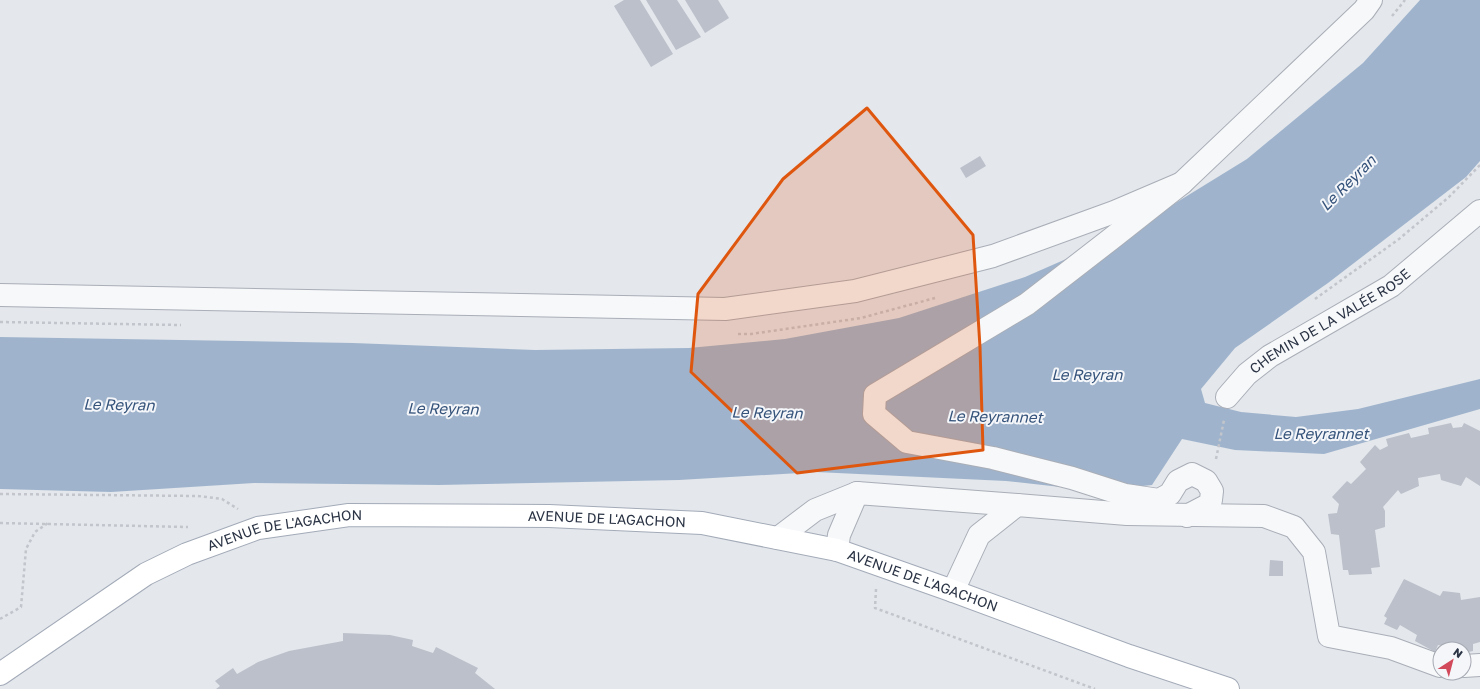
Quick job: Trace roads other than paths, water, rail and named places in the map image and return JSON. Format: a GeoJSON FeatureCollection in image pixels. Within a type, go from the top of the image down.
{"type":"FeatureCollection","features":[{"type":"Feature","properties":{"kind":"main road","name":"AVENUE DE L'AGACHON"},"geometry":{"type":"LineString","coordinates":[[0,674],[146,574],[187,554],[258,528],[349,515],[549,516],[702,523],[837,550],[953,590],[1129,656],[1228,689]]}},
{"type":"Feature","properties":{"kind":"street"},"geometry":{"type":"LineString","coordinates":[[1187,516],[1208,505],[1211,500],[1212,491],[1206,481],[1192,474],[1178,481],[1170,494],[1159,500],[1125,495],[1072,478],[993,458],[907,442],[874,414],[874,395],[1026,304],[1182,183],[1313,60],[1364,10],[1371,0]]}},
{"type":"Feature","properties":{"kind":"street"},"geometry":{"type":"LineString","coordinates":[[0,295],[725,309],[855,291],[993,256],[1114,212],[1182,183]]}},
{"type":"Feature","properties":{"kind":"street","name":"CHEMIN DE LA VALÉE ROSE"},"geometry":{"type":"LineString","coordinates":[[1227,397],[1247,374],[1270,356],[1391,286],[1480,211]]}},
{"type":"Feature","properties":{"kind":"street"},"geometry":{"type":"LineString","coordinates":[[778,538],[815,510],[856,494],[1127,514],[1264,516],[1294,528],[1314,552],[1329,636],[1391,648],[1432,663]]}},
{"type":"Feature","properties":{"kind":"street"},"geometry":{"type":"LineString","coordinates":[[837,550],[839,535],[856,494]]}},
{"type":"Feature","properties":{"kind":"street"},"geometry":{"type":"LineString","coordinates":[[953,590],[979,535],[1017,505]]}},
{"type":"Feature","properties":{"kind":"water","name":"Le Reyran"},"geometry":{"type":"Polygon","coordinates":[[[1420,0],[1480,0],[1480,161],[1466,177],[1328,283],[1235,348],[1201,389],[1205,403],[1241,412],[1296,417],[1358,409],[1480,379],[1480,409],[1324,454],[1235,450],[1182,439],[1152,485],[1096,491],[1006,481],[816,472],[679,480],[439,485],[254,483],[111,492],[0,489],[0,337],[353,343],[535,350],[689,348],[785,339],[899,318],[1025,277],[1130,231],[1247,159],[1363,63],[1420,0]]]}},
{"type":"Feature","properties":{"kind":"water label","name":"Le Reyrannet"},"geometry":{"type":"Point","coordinates":[995,417]}},
{"type":"Feature","properties":{"kind":"water label","name":"Le Reyrannet"},"geometry":{"type":"Point","coordinates":[1321,434]}}]}
